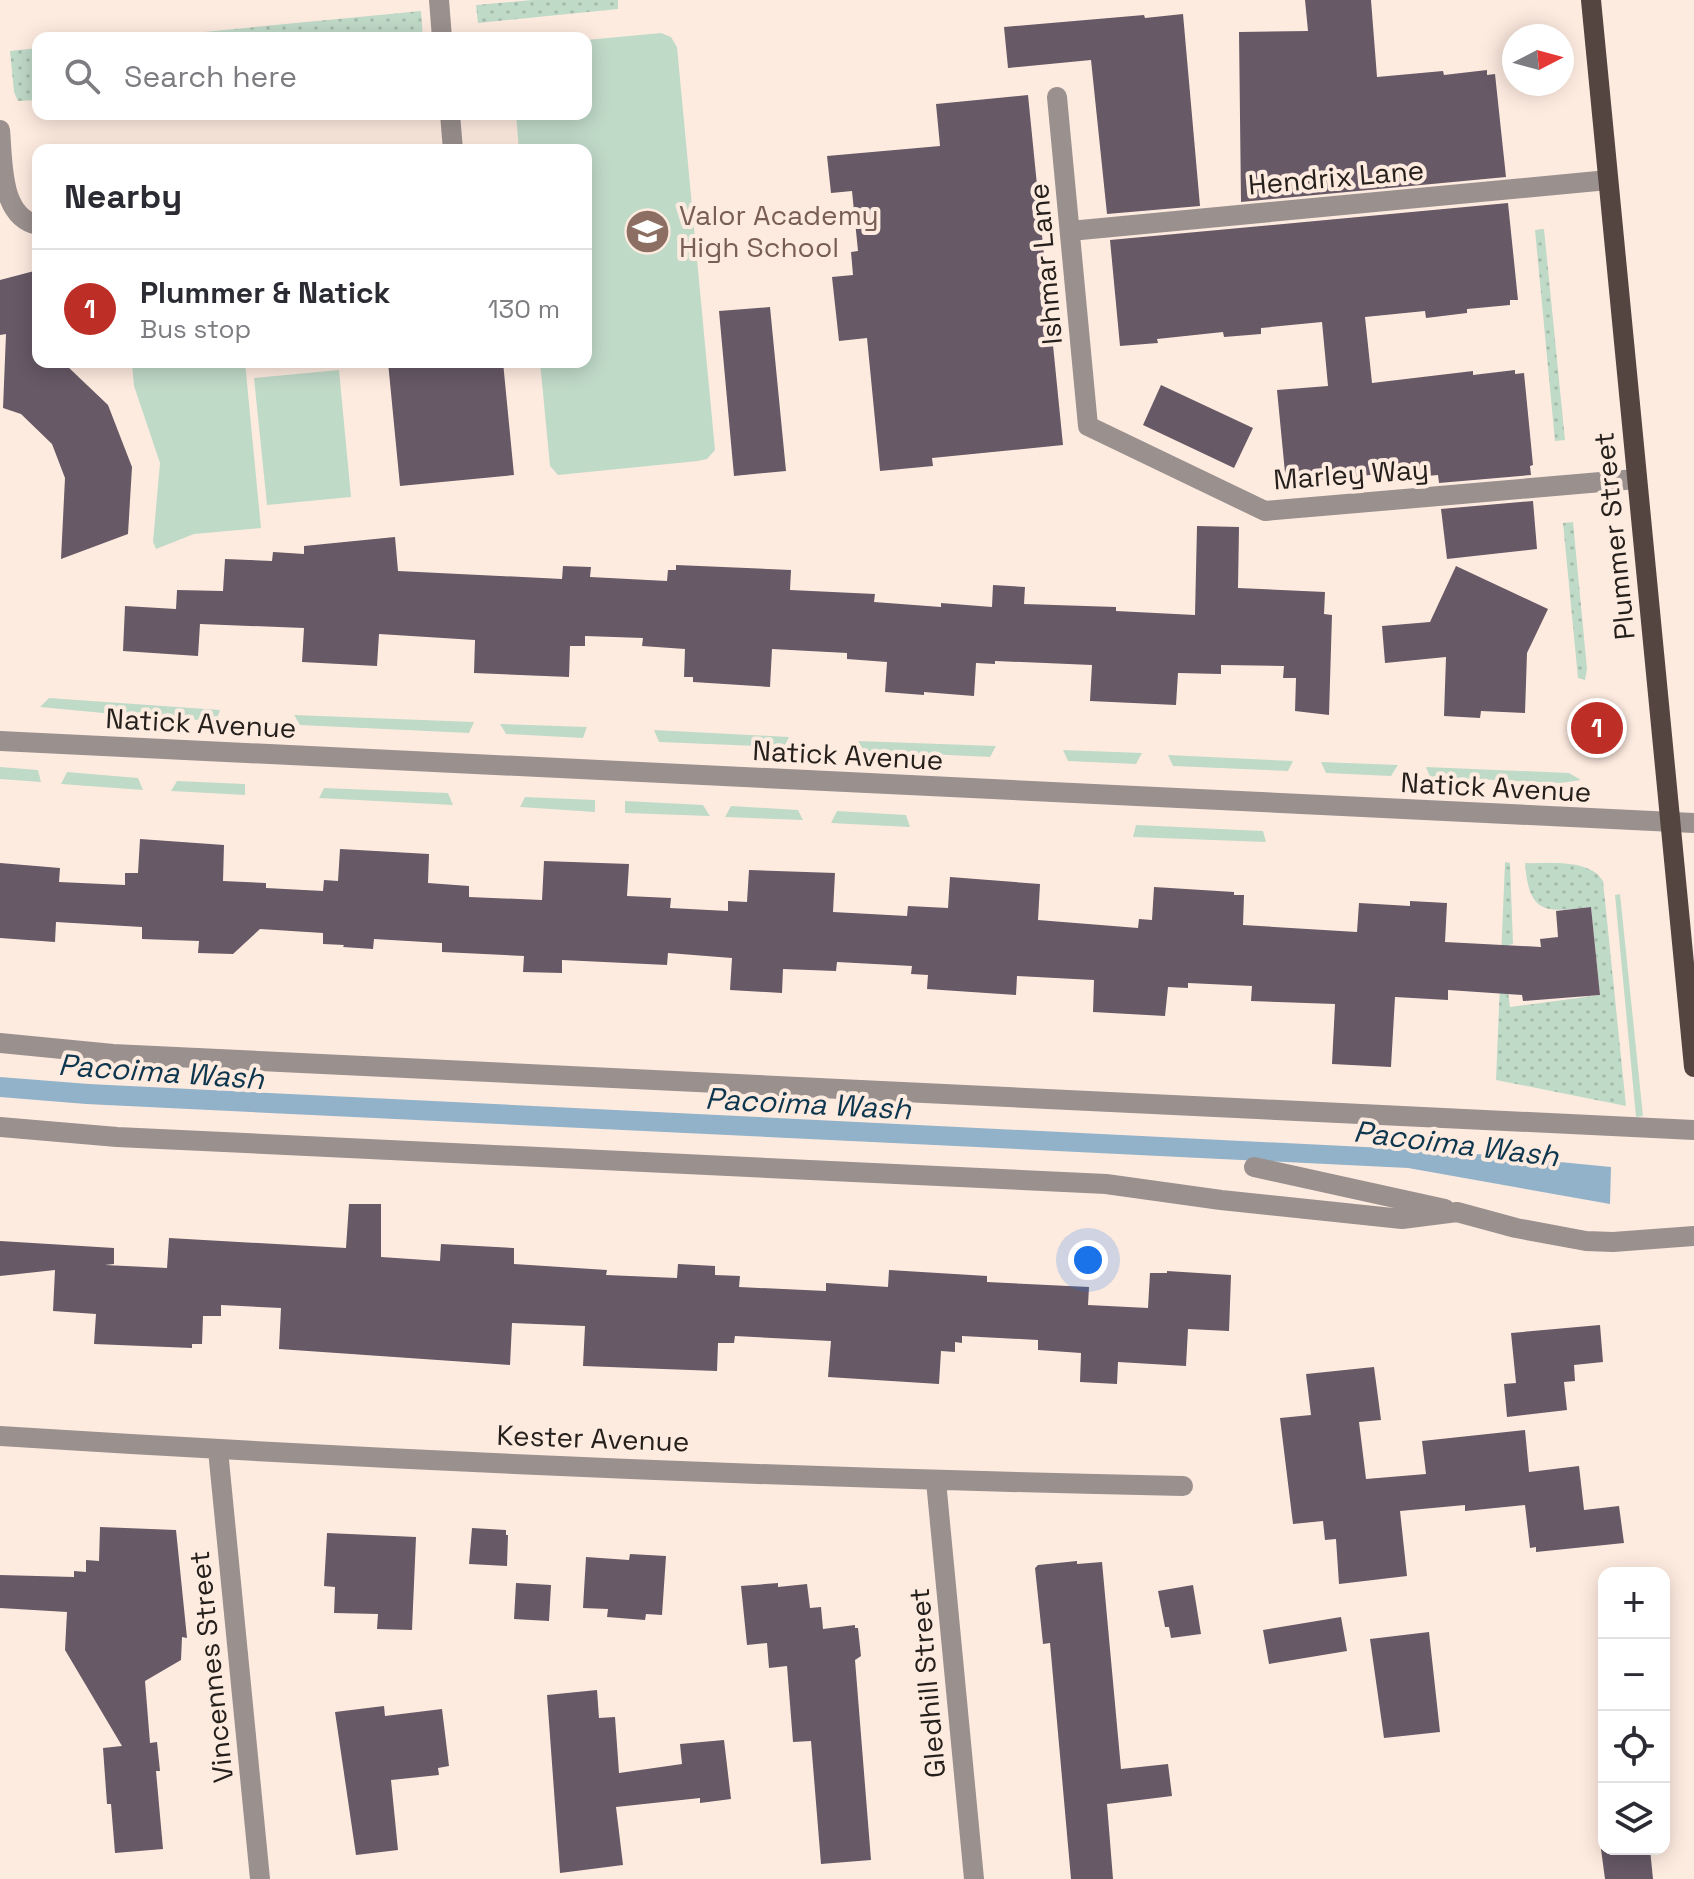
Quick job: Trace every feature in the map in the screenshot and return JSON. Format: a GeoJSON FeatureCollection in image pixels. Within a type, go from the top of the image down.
{"type":"FeatureCollection","features":[{"type":"Feature","properties":{"kind":"main road","name":"Plummer Street"},"geometry":{"type":"LineString","coordinates":[[1591,0],[1694,1067]]}},
{"type":"Feature","properties":{"kind":"street"},"geometry":{"type":"LineString","coordinates":[[439,0],[442,32]]}},
{"type":"Feature","properties":{"kind":"street","name":"Ishmar Lane"},"geometry":{"type":"LineString","coordinates":[[1057,97],[1088,426]]}},
{"type":"Feature","properties":{"kind":"street"},"geometry":{"type":"LineString","coordinates":[[450,120],[452,144]]}},
{"type":"Feature","properties":{"kind":"street"},"geometry":{"type":"LineString","coordinates":[[0,130],[7,199],[19,218],[32,223]]}},
{"type":"Feature","properties":{"kind":"street","name":"Hendrix Lane"},"geometry":{"type":"LineString","coordinates":[[1070,231],[1608,180]]}},
{"type":"Feature","properties":{"kind":"street","name":"Marley Way"},"geometry":{"type":"LineString","coordinates":[[1088,426],[1265,511],[1636,479]]}},
{"type":"Feature","properties":{"kind":"street","name":"Natick Avenue"},"geometry":{"type":"LineString","coordinates":[[0,741],[1694,823]]}},
{"type":"Feature","properties":{"kind":"street"},"geometry":{"type":"LineString","coordinates":[[0,1043],[113,1054],[1694,1130]]}},
{"type":"Feature","properties":{"kind":"street"},"geometry":{"type":"LineString","coordinates":[[0,1127],[117,1137],[1106,1184],[1402,1219],[1457,1212]]}},
{"type":"Feature","properties":{"kind":"street"},"geometry":{"type":"LineString","coordinates":[[1254,1167],[1404,1198],[1516,1228],[1586,1241],[1694,1236]]}},
{"type":"Feature","properties":{"kind":"street","name":"Kester Avenue"},"geometry":{"type":"LineString","coordinates":[[0,1436],[218,1450],[936,1481],[1183,1486]]}},
{"type":"Feature","properties":{"kind":"street","name":"Vincennes Street"},"geometry":{"type":"LineString","coordinates":[[218,1450],[260,1879]]}},
{"type":"Feature","properties":{"kind":"street","name":"Gledhill Street"},"geometry":{"type":"LineString","coordinates":[[936,1481],[974,1879]]}},
{"type":"Feature","properties":{"kind":"green space"},"geometry":{"type":"Polygon","coordinates":[[[532,0],[618,0],[618,9],[478,23],[476,5],[532,0]]]}},
{"type":"Feature","properties":{"kind":"green space"},"geometry":{"type":"Polygon","coordinates":[[[421,11],[423,32],[411,32],[203,32],[421,11]]]}},
{"type":"Feature","properties":{"kind":"green space"},"geometry":{"type":"Polygon","coordinates":[[[661,33],[671,37],[677,47],[715,450],[707,459],[698,461],[558,475],[550,466],[541,368],[592,368],[592,144],[518,144],[516,120],[592,120],[592,39],[661,33]]]}},
{"type":"Feature","properties":{"kind":"green space"},"geometry":{"type":"Polygon","coordinates":[[[32,49],[32,100],[18,101],[14,92],[10,51],[32,49]]]}},
{"type":"Feature","properties":{"kind":"green space"},"geometry":{"type":"Polygon","coordinates":[[[1544,229],[1565,440],[1555,441],[1535,230],[1544,229]]]}},
{"type":"Feature","properties":{"kind":"green space"},"geometry":{"type":"Polygon","coordinates":[[[132,368],[246,368],[261,528],[194,534],[156,549],[153,542],[160,463],[134,386],[132,368]]]}},
{"type":"Feature","properties":{"kind":"green space"},"geometry":{"type":"Polygon","coordinates":[[[339,370],[351,497],[267,505],[254,378],[339,370]]]}},
{"type":"Feature","properties":{"kind":"green space"},"geometry":{"type":"Polygon","coordinates":[[[1573,522],[1587,669],[1585,680],[1578,678],[1563,523],[1573,522]]]}},
{"type":"Feature","properties":{"kind":"green space"},"geometry":{"type":"Polygon","coordinates":[[[49,698],[220,710],[216,721],[40,707],[49,698]]]}},
{"type":"Feature","properties":{"kind":"green space"},"geometry":{"type":"Polygon","coordinates":[[[294,715],[474,722],[469,733],[300,725],[294,715]]]}},
{"type":"Feature","properties":{"kind":"green space"},"geometry":{"type":"Polygon","coordinates":[[[500,724],[587,727],[583,738],[506,734],[500,724]]]}},
{"type":"Feature","properties":{"kind":"green space"},"geometry":{"type":"Polygon","coordinates":[[[654,730],[789,737],[784,747],[659,742],[654,730]]]}},
{"type":"Feature","properties":{"kind":"green space"},"geometry":{"type":"Polygon","coordinates":[[[858,741],[996,746],[990,757],[864,751],[858,741]]]}},
{"type":"Feature","properties":{"kind":"green space"},"geometry":{"type":"Polygon","coordinates":[[[1063,750],[1142,753],[1136,764],[1068,761],[1063,750]]]}},
{"type":"Feature","properties":{"kind":"green space"},"geometry":{"type":"Polygon","coordinates":[[[1168,755],[1293,761],[1288,771],[1173,766],[1168,755]]]}},
{"type":"Feature","properties":{"kind":"green space"},"geometry":{"type":"Polygon","coordinates":[[[1321,762],[1398,765],[1391,776],[1326,773],[1321,762]]]}},
{"type":"Feature","properties":{"kind":"green space"},"geometry":{"type":"Polygon","coordinates":[[[0,767],[38,770],[41,782],[0,779],[0,767]]]}},
{"type":"Feature","properties":{"kind":"green space"},"geometry":{"type":"Polygon","coordinates":[[[1426,767],[1569,773],[1581,780],[1561,783],[1430,777],[1426,767]]]}},
{"type":"Feature","properties":{"kind":"green space"},"geometry":{"type":"Polygon","coordinates":[[[67,772],[138,778],[143,790],[61,784],[67,772]]]}},
{"type":"Feature","properties":{"kind":"green space"},"geometry":{"type":"Polygon","coordinates":[[[177,781],[245,784],[245,795],[171,791],[177,781]]]}},
{"type":"Feature","properties":{"kind":"green space"},"geometry":{"type":"Polygon","coordinates":[[[324,788],[448,793],[453,805],[319,798],[324,788]]]}},
{"type":"Feature","properties":{"kind":"green space"},"geometry":{"type":"Polygon","coordinates":[[[525,797],[595,800],[595,812],[520,807],[525,797]]]}},
{"type":"Feature","properties":{"kind":"green space"},"geometry":{"type":"Polygon","coordinates":[[[625,801],[703,805],[710,816],[625,813],[625,801]]]}},
{"type":"Feature","properties":{"kind":"green space"},"geometry":{"type":"Polygon","coordinates":[[[731,806],[798,810],[803,820],[725,817],[731,806]]]}},
{"type":"Feature","properties":{"kind":"green space"},"geometry":{"type":"Polygon","coordinates":[[[837,811],[906,815],[910,827],[831,823],[837,811]]]}},
{"type":"Feature","properties":{"kind":"green space"},"geometry":{"type":"Polygon","coordinates":[[[1136,825],[1263,831],[1266,842],[1133,837],[1136,825]]]}},
{"type":"Feature","properties":{"kind":"green space"},"geometry":{"type":"Polygon","coordinates":[[[1505,862],[1510,863],[1513,944],[1509,945],[1511,967],[1505,967],[1510,1007],[1600,995],[1591,907],[1562,910],[1543,907],[1531,893],[1525,863],[1578,865],[1597,874],[1603,881],[1626,1106],[1496,1080],[1505,862]]]}},
{"type":"Feature","properties":{"kind":"green space"},"geometry":{"type":"Polygon","coordinates":[[[1620,894],[1643,1116],[1636,1117],[1615,895],[1620,894]]]}},
{"type":"Feature","properties":{"kind":"water"},"geometry":{"type":"Polygon","coordinates":[[[0,1077],[89,1084],[1445,1151],[1611,1167],[1610,1204],[1408,1168],[86,1104],[0,1097],[0,1077]]]}},
{"type":"Feature","properties":{"kind":"building"},"geometry":{"type":"Polygon","coordinates":[[[1305,0],[1371,0],[1377,77],[1443,71],[1444,75],[1487,70],[1487,75],[1495,74],[1506,177],[1241,202],[1239,32],[1308,31],[1305,0]]]}},
{"type":"Feature","properties":{"kind":"building"},"geometry":{"type":"Polygon","coordinates":[[[1183,14],[1200,206],[1107,214],[1091,60],[1008,68],[1004,27],[1183,14]]]}},
{"type":"Feature","properties":{"kind":"building"},"geometry":{"type":"Polygon","coordinates":[[[1028,95],[1063,445],[932,458],[933,466],[880,471],[867,338],[839,341],[832,277],[853,275],[851,252],[858,251],[852,191],[831,193],[827,156],[940,146],[936,104],[1028,95]]]}},
{"type":"Feature","properties":{"kind":"building"},"geometry":{"type":"Polygon","coordinates":[[[1508,203],[1518,300],[1510,300],[1510,305],[1467,309],[1467,313],[1426,318],[1425,311],[1365,317],[1372,383],[1473,371],[1473,375],[1515,370],[1515,374],[1524,373],[1533,465],[1530,466],[1531,475],[1439,483],[1438,475],[1392,479],[1391,473],[1286,483],[1277,390],[1328,386],[1322,322],[1261,328],[1261,334],[1224,337],[1223,332],[1120,346],[1110,240],[1508,203]]]}},
{"type":"Feature","properties":{"kind":"building"},"geometry":{"type":"Polygon","coordinates":[[[32,272],[32,368],[69,368],[108,405],[132,467],[128,534],[61,559],[65,478],[52,444],[21,414],[3,408],[6,334],[0,335],[0,280],[32,272]]]}},
{"type":"Feature","properties":{"kind":"building"},"geometry":{"type":"Polygon","coordinates":[[[770,307],[786,471],[734,476],[719,311],[770,307]]]}},
{"type":"Feature","properties":{"kind":"building"},"geometry":{"type":"Polygon","coordinates":[[[389,368],[504,368],[514,475],[400,486],[389,368]]]}},
{"type":"Feature","properties":{"kind":"building"},"geometry":{"type":"Polygon","coordinates":[[[1161,385],[1253,428],[1234,468],[1143,425],[1161,385]]]}},
{"type":"Feature","properties":{"kind":"building"},"geometry":{"type":"Polygon","coordinates":[[[1533,501],[1537,549],[1447,559],[1441,509],[1533,501]]]}},
{"type":"Feature","properties":{"kind":"building"},"geometry":{"type":"Polygon","coordinates":[[[1197,526],[1239,527],[1238,588],[1325,592],[1324,614],[1332,615],[1329,715],[1295,711],[1296,678],[1283,678],[1284,666],[1221,665],[1221,674],[1178,673],[1176,705],[1090,701],[1092,665],[976,663],[974,696],[924,692],[924,695],[885,692],[887,662],[847,659],[847,653],[772,649],[770,687],[693,682],[693,677],[684,677],[685,649],[642,646],[643,638],[585,636],[585,646],[570,646],[569,677],[474,673],[475,640],[379,634],[377,666],[302,662],[304,628],[200,624],[198,656],[123,651],[125,606],[176,609],[177,590],[223,591],[225,559],[272,561],[273,552],[304,554],[304,546],[395,537],[398,571],[562,579],[563,566],[591,567],[590,577],[667,581],[668,570],[676,570],[676,565],[791,570],[790,590],[875,594],[874,602],[992,607],[993,585],[1025,587],[1024,604],[1116,607],[1116,611],[1195,615],[1197,526]]]}},
{"type":"Feature","properties":{"kind":"building"},"geometry":{"type":"Polygon","coordinates":[[[1456,566],[1548,609],[1527,653],[1525,713],[1481,711],[1480,718],[1444,716],[1446,657],[1385,663],[1382,626],[1430,622],[1456,566]]]}},
{"type":"Feature","properties":{"kind":"building"},"geometry":{"type":"Polygon","coordinates":[[[140,839],[224,845],[223,881],[266,883],[266,888],[323,891],[324,880],[338,881],[340,849],[429,854],[428,883],[469,886],[469,897],[542,900],[544,861],[629,864],[627,896],[671,898],[670,908],[728,911],[728,901],[747,902],[749,870],[835,873],[833,912],[907,916],[908,906],[948,908],[950,877],[1040,884],[1038,920],[1138,928],[1139,919],[1152,920],[1154,887],[1244,895],[1243,925],[1357,932],[1359,903],[1410,906],[1410,901],[1447,903],[1445,942],[1541,947],[1540,939],[1558,937],[1556,911],[1591,907],[1600,995],[1523,1001],[1522,995],[1448,990],[1448,1000],[1395,997],[1391,1067],[1332,1064],[1335,1004],[1251,1001],[1252,986],[1188,983],[1188,988],[1168,987],[1165,1016],[1093,1012],[1094,980],[1017,976],[1016,995],[927,989],[928,975],[911,974],[912,966],[837,962],[836,971],[783,969],[782,993],[730,990],[732,958],[668,953],[667,965],[562,960],[562,973],[523,972],[524,956],[442,952],[442,943],[374,939],[373,949],[343,947],[323,944],[323,933],[260,929],[233,954],[198,953],[199,941],[142,939],[142,927],[56,922],[55,942],[0,938],[0,863],[60,868],[59,882],[125,885],[125,873],[138,873],[140,839]]]}},
{"type":"Feature","properties":{"kind":"building"},"geometry":{"type":"Polygon","coordinates":[[[349,1204],[381,1204],[381,1257],[440,1261],[441,1244],[514,1248],[514,1264],[607,1270],[606,1275],[677,1278],[678,1264],[715,1266],[715,1275],[740,1276],[739,1287],[826,1291],[826,1283],[888,1287],[889,1270],[987,1276],[987,1282],[1089,1287],[1088,1305],[1148,1308],[1150,1273],[1167,1271],[1231,1275],[1229,1331],[1188,1329],[1186,1366],[1118,1362],[1117,1384],[1080,1382],[1081,1353],[1038,1350],[1038,1340],[962,1336],[962,1343],[955,1342],[955,1352],[941,1351],[939,1384],[828,1377],[831,1341],[735,1336],[734,1343],[718,1343],[717,1371],[583,1366],[585,1326],[512,1323],[510,1365],[279,1349],[281,1308],[221,1305],[221,1316],[203,1316],[202,1344],[192,1344],[192,1348],[94,1344],[96,1314],[53,1311],[55,1270],[0,1276],[0,1241],[114,1248],[114,1264],[105,1265],[167,1268],[169,1238],[346,1248],[349,1204]]]}},
{"type":"Feature","properties":{"kind":"building"},"geometry":{"type":"Polygon","coordinates":[[[1600,1325],[1603,1362],[1574,1365],[1575,1381],[1564,1382],[1567,1410],[1507,1417],[1504,1384],[1516,1383],[1511,1333],[1600,1325]]]}},
{"type":"Feature","properties":{"kind":"building"},"geometry":{"type":"Polygon","coordinates":[[[1374,1367],[1381,1420],[1359,1422],[1366,1479],[1426,1474],[1422,1441],[1525,1430],[1529,1472],[1579,1466],[1584,1510],[1619,1506],[1624,1543],[1536,1552],[1536,1547],[1530,1548],[1525,1505],[1465,1511],[1465,1505],[1400,1511],[1407,1576],[1339,1584],[1336,1539],[1325,1540],[1323,1521],[1293,1524],[1280,1418],[1311,1415],[1306,1374],[1374,1367]]]}},
{"type":"Feature","properties":{"kind":"building"},"geometry":{"type":"Polygon","coordinates":[[[100,1527],[176,1530],[187,1638],[182,1637],[181,1660],[145,1681],[150,1743],[157,1742],[160,1771],[156,1771],[163,1849],[115,1853],[103,1748],[122,1746],[65,1650],[67,1612],[0,1608],[0,1575],[74,1577],[74,1571],[86,1572],[86,1560],[99,1561],[100,1527]]]}},
{"type":"Feature","properties":{"kind":"building"},"geometry":{"type":"Polygon","coordinates":[[[472,1528],[506,1530],[507,1566],[469,1564],[472,1528]]]}},
{"type":"Feature","properties":{"kind":"building"},"geometry":{"type":"Polygon","coordinates":[[[327,1533],[416,1537],[412,1630],[377,1629],[378,1614],[334,1613],[335,1587],[324,1586],[327,1533]]]}},
{"type":"Feature","properties":{"kind":"building"},"geometry":{"type":"Polygon","coordinates":[[[630,1554],[666,1556],[662,1615],[646,1614],[645,1620],[607,1617],[608,1609],[583,1608],[586,1557],[629,1560],[630,1554]]]}},
{"type":"Feature","properties":{"kind":"building"},"geometry":{"type":"Polygon","coordinates":[[[1077,1561],[1077,1564],[1102,1562],[1121,1769],[1168,1764],[1172,1796],[1107,1804],[1113,1879],[1071,1879],[1050,1643],[1043,1644],[1035,1568],[1038,1565],[1077,1561]]]}},
{"type":"Feature","properties":{"kind":"building"},"geometry":{"type":"Polygon","coordinates":[[[516,1583],[551,1585],[549,1621],[514,1619],[516,1583]]]}},
{"type":"Feature","properties":{"kind":"building"},"geometry":{"type":"Polygon","coordinates":[[[778,1583],[778,1587],[807,1584],[810,1608],[821,1607],[823,1629],[855,1625],[858,1628],[861,1656],[855,1660],[871,1860],[821,1864],[811,1741],[793,1742],[787,1666],[769,1668],[767,1643],[747,1645],[741,1586],[778,1583]]]}},
{"type":"Feature","properties":{"kind":"building"},"geometry":{"type":"Polygon","coordinates":[[[1193,1585],[1201,1634],[1171,1638],[1169,1627],[1165,1627],[1158,1591],[1193,1585]]]}},
{"type":"Feature","properties":{"kind":"building"},"geometry":{"type":"Polygon","coordinates":[[[1341,1617],[1347,1651],[1269,1664],[1263,1630],[1341,1617]]]}},
{"type":"Feature","properties":{"kind":"building"},"geometry":{"type":"Polygon","coordinates":[[[1429,1632],[1440,1732],[1384,1738],[1370,1639],[1429,1632]]]}},
{"type":"Feature","properties":{"kind":"building"},"geometry":{"type":"Polygon","coordinates":[[[597,1690],[599,1718],[615,1717],[619,1773],[682,1764],[680,1744],[724,1740],[731,1799],[700,1803],[700,1798],[616,1807],[623,1865],[560,1873],[547,1695],[597,1690]]]}},
{"type":"Feature","properties":{"kind":"building"},"geometry":{"type":"Polygon","coordinates":[[[384,1706],[385,1716],[442,1709],[449,1766],[438,1768],[439,1775],[391,1780],[398,1850],[356,1855],[335,1712],[384,1706]]]}},
{"type":"Feature","properties":{"kind":"building"},"geometry":{"type":"Polygon","coordinates":[[[1602,1855],[1651,1855],[1653,1879],[1605,1879],[1602,1855]]]}},
{"type":"Feature","properties":{"kind":"place","name":"Valor Academy High School"},"geometry":{"type":"Point","coordinates":[648,231]}},
{"type":"Feature","properties":{"kind":"place","name":"Plummer & Natick"},"geometry":{"type":"Point","coordinates":[1597,728]}},
{"type":"Feature","properties":{"kind":"water label","name":"Pacoima Wash"},"geometry":{"type":"Point","coordinates":[161,1072]}},
{"type":"Feature","properties":{"kind":"water label","name":"Pacoima Wash"},"geometry":{"type":"Point","coordinates":[808,1104]}},
{"type":"Feature","properties":{"kind":"water label","name":"Pacoima Wash"},"geometry":{"type":"Point","coordinates":[1456,1144]}}]}
